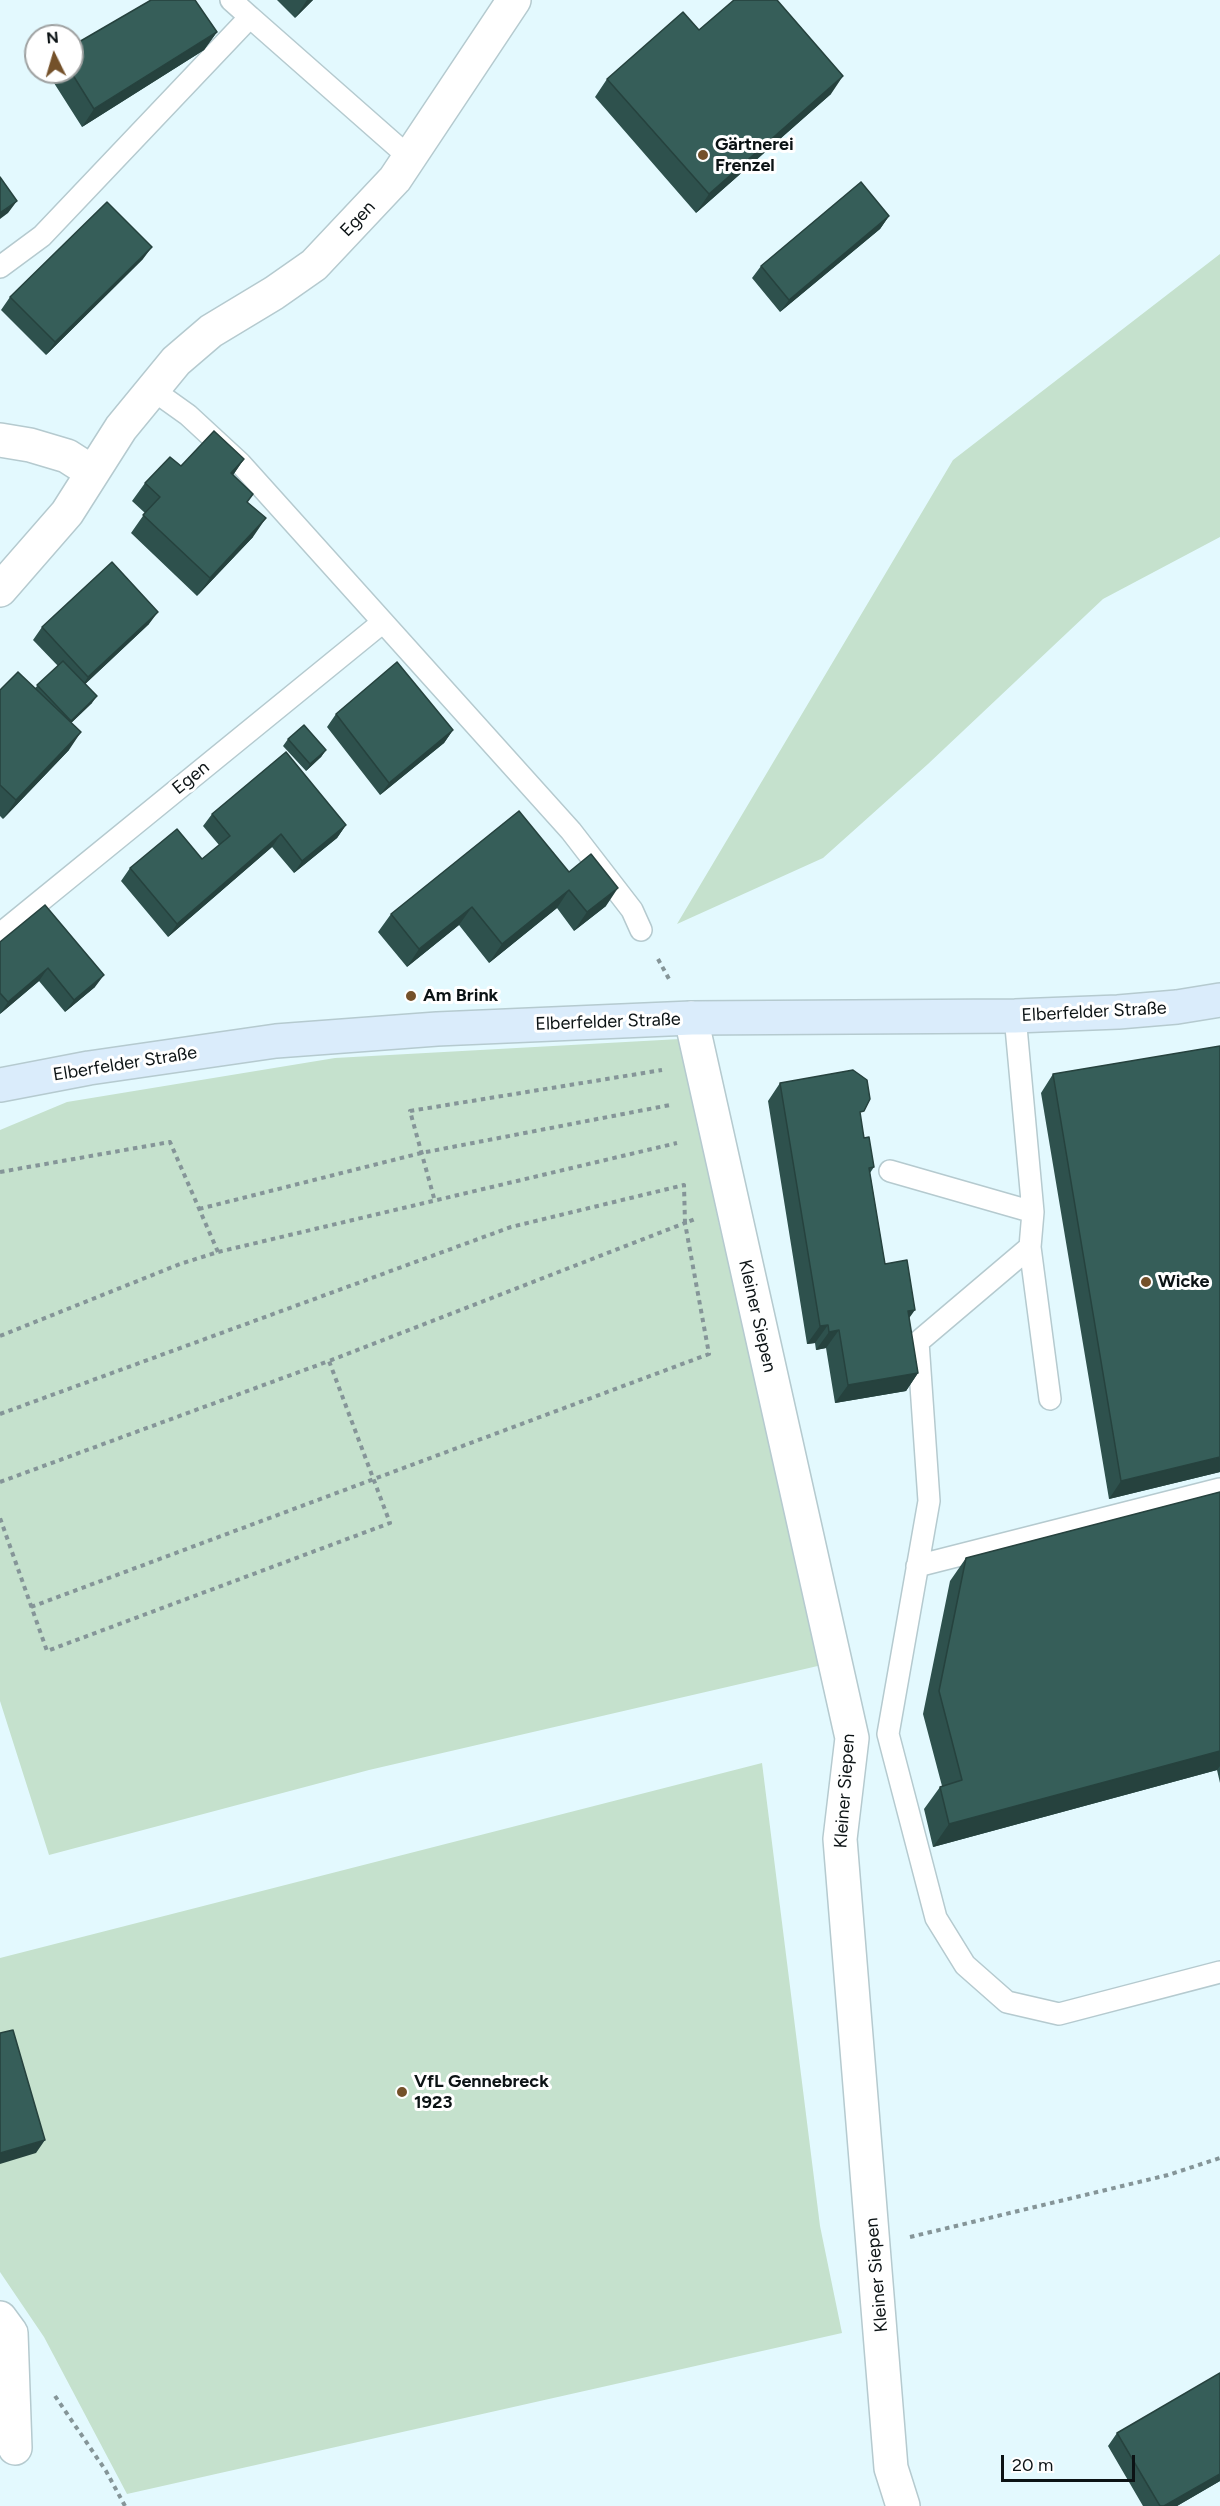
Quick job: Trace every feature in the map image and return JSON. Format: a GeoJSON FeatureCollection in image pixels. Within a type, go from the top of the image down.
{"type":"FeatureCollection","features":[{"type":"Feature","properties":{"kind":"main road","name":"Elberfelder Straße"},"geometry":{"type":"LineString","coordinates":[[0,1085],[89,1068],[276,1041],[437,1029],[691,1018],[1015,1016],[1130,1011],[1220,1000]]}},
{"type":"Feature","properties":{"kind":"street","name":"Egen"},"geometry":{"type":"LineString","coordinates":[[0,590],[67,513],[120,428],[176,361],[211,332],[274,293],[314,264],[395,179],[514,0]]}},
{"type":"Feature","properties":{"kind":"street"},"geometry":{"type":"LineString","coordinates":[[0,440],[30,445],[67,456],[92,472]]}},
{"type":"Feature","properties":{"kind":"street","name":"Kleiner Siepen"},"geometry":{"type":"LineString","coordinates":[[691,1018],[852,1738],[840,1839],[875,2246],[891,2468],[903,2506]]}},
{"type":"Feature","properties":{"kind":"street"},"geometry":{"type":"LineString","coordinates":[[0,2318],[11,2333],[15,2448]]}},
{"type":"Feature","properties":{"kind":"lane"},"geometry":{"type":"LineString","coordinates":[[231,0],[410,158]]}},
{"type":"Feature","properties":{"kind":"lane"},"geometry":{"type":"LineString","coordinates":[[0,267],[42,236],[250,17]]}},
{"type":"Feature","properties":{"kind":"lane"},"geometry":{"type":"LineString","coordinates":[[153,390],[188,415],[240,463],[571,831],[632,910],[641,930]]}},
{"type":"Feature","properties":{"kind":"lane","name":"Egen"},"geometry":{"type":"LineString","coordinates":[[0,934],[383,622]]}},
{"type":"Feature","properties":{"kind":"lane"},"geometry":{"type":"LineString","coordinates":[[1015,1016],[1033,1212],[1030,1247],[1050,1400]]}},
{"type":"Feature","properties":{"kind":"lane"},"geometry":{"type":"LineString","coordinates":[[890,1171],[1033,1212]]}},
{"type":"Feature","properties":{"kind":"lane"},"geometry":{"type":"LineString","coordinates":[[1030,1247],[918,1342],[929,1501],[888,1734],[936,1918],[965,1965],[1007,2002],[1059,2014],[1220,1972]]}},
{"type":"Feature","properties":{"kind":"lane"},"geometry":{"type":"LineString","coordinates":[[917,1566],[1220,1489]]}},
{"type":"Feature","properties":{"kind":"path"},"geometry":{"type":"LineString","coordinates":[[641,930],[691,1018]]}},
{"type":"Feature","properties":{"kind":"path"},"geometry":{"type":"LineString","coordinates":[[434,1198],[410,1111],[665,1070]]}},
{"type":"Feature","properties":{"kind":"path"},"geometry":{"type":"LineString","coordinates":[[669,1093],[672,1114]]}},
{"type":"Feature","properties":{"kind":"path"},"geometry":{"type":"LineString","coordinates":[[199,1209],[422,1153],[670,1105]]}},
{"type":"Feature","properties":{"kind":"path"},"geometry":{"type":"LineString","coordinates":[[675,1133],[678,1153]]}},
{"type":"Feature","properties":{"kind":"path"},"geometry":{"type":"LineString","coordinates":[[0,1172],[170,1142],[218,1252]]}},
{"type":"Feature","properties":{"kind":"path"},"geometry":{"type":"LineString","coordinates":[[0,1336],[180,1264],[218,1252],[434,1198],[677,1142]]}},
{"type":"Feature","properties":{"kind":"path"},"geometry":{"type":"LineString","coordinates":[[31,1607],[709,1354],[685,1222],[682,1174]]}},
{"type":"Feature","properties":{"kind":"path"},"geometry":{"type":"LineString","coordinates":[[0,1414],[511,1227],[684,1185]]}},
{"type":"Feature","properties":{"kind":"path"},"geometry":{"type":"LineString","coordinates":[[0,1482],[329,1361],[685,1222],[733,1208]]}},
{"type":"Feature","properties":{"kind":"path"},"geometry":{"type":"LineString","coordinates":[[0,1518],[47,1651],[390,1522],[329,1361]]}},
{"type":"Feature","properties":{"kind":"path"},"geometry":{"type":"LineString","coordinates":[[875,2246],[1168,2175],[1220,2158]]}},
{"type":"Feature","properties":{"kind":"path"},"geometry":{"type":"LineString","coordinates":[[52,2392],[106,2471],[125,2506]]}},
{"type":"Feature","properties":{"kind":"green space"},"geometry":{"type":"Polygon","coordinates":[[[1220,254],[1220,537],[1103,599],[928,764],[823,858],[677,924],[953,460],[1220,254]]]}},
{"type":"Feature","properties":{"kind":"green space"},"geometry":{"type":"Polygon","coordinates":[[[680,1039],[719,1224],[822,1665],[369,1770],[49,1855],[0,1701],[0,1130],[67,1102],[335,1058],[680,1039]]]}},
{"type":"Feature","properties":{"kind":"green space","name":"VfL Gennebreck 1923"},"geometry":{"type":"Polygon","coordinates":[[[762,1763],[820,2226],[842,2333],[127,2494],[44,2337],[0,2272],[0,1958],[762,1763]]]}},
{"type":"Feature","properties":{"kind":"building"},"geometry":{"type":"Polygon","coordinates":[[[151,0],[195,0],[217,32],[94,109],[78,84],[84,84],[84,39],[151,0]]]}},
{"type":"Feature","properties":{"kind":"building","name":"Gärtnerei Frenzel"},"geometry":{"type":"Polygon","coordinates":[[[734,0],[777,0],[843,76],[709,194],[607,79],[683,12],[699,30],[734,0]]]}},
{"type":"Feature","properties":{"kind":"building"},"geometry":{"type":"Polygon","coordinates":[[[0,177],[17,201],[0,213],[0,177]]]}},
{"type":"Feature","properties":{"kind":"building"},"geometry":{"type":"Polygon","coordinates":[[[861,182],[889,216],[789,300],[761,266],[861,182]]]}},
{"type":"Feature","properties":{"kind":"building"},"geometry":{"type":"Polygon","coordinates":[[[107,202],[152,247],[55,342],[10,297],[107,202]]]}},
{"type":"Feature","properties":{"kind":"building"},"geometry":{"type":"Polygon","coordinates":[[[214,431],[244,459],[231,473],[253,494],[247,502],[266,518],[210,578],[143,515],[160,497],[145,483],[170,457],[181,466],[214,431]]]}},
{"type":"Feature","properties":{"kind":"building"},"geometry":{"type":"Polygon","coordinates":[[[112,562],[158,612],[88,677],[42,627],[112,562]]]}},
{"type":"Feature","properties":{"kind":"building"},"geometry":{"type":"Polygon","coordinates":[[[63,661],[97,696],[71,721],[37,685],[63,661]]]}},
{"type":"Feature","properties":{"kind":"building"},"geometry":{"type":"Polygon","coordinates":[[[397,662],[453,730],[389,783],[336,714],[397,662]]]}},
{"type":"Feature","properties":{"kind":"building"},"geometry":{"type":"Polygon","coordinates":[[[18,672],[81,732],[16,800],[0,785],[0,690],[18,672]]]}},
{"type":"Feature","properties":{"kind":"building"},"geometry":{"type":"Polygon","coordinates":[[[304,725],[326,750],[310,764],[288,739],[304,725]]]}},
{"type":"Feature","properties":{"kind":"building"},"geometry":{"type":"Polygon","coordinates":[[[286,752],[346,825],[302,861],[281,834],[177,924],[130,868],[177,829],[202,859],[230,836],[212,814],[286,752]]]}},
{"type":"Feature","properties":{"kind":"building"},"geometry":{"type":"Polygon","coordinates":[[[519,811],[569,872],[591,854],[618,888],[587,912],[569,890],[502,944],[472,907],[419,949],[391,914],[519,811]]]}},
{"type":"Feature","properties":{"kind":"building"},"geometry":{"type":"Polygon","coordinates":[[[45,905],[104,975],[74,1000],[48,968],[8,1002],[0,993],[0,942],[45,905]]]}},
{"type":"Feature","properties":{"kind":"building","name":"Wicke"},"geometry":{"type":"Polygon","coordinates":[[[1220,1046],[1220,1457],[1121,1481],[1053,1074],[1220,1046]]]}},
{"type":"Feature","properties":{"kind":"building"},"geometry":{"type":"Polygon","coordinates":[[[853,1070],[867,1080],[870,1099],[864,1111],[860,1112],[864,1138],[869,1137],[874,1167],[869,1168],[885,1264],[907,1260],[915,1310],[908,1311],[918,1373],[848,1385],[839,1330],[829,1332],[828,1325],[820,1326],[780,1083],[853,1070]]]}},
{"type":"Feature","properties":{"kind":"building"},"geometry":{"type":"Polygon","coordinates":[[[1220,1492],[1220,1751],[949,1824],[940,1787],[962,1780],[939,1691],[966,1558],[1220,1492]]]}},
{"type":"Feature","properties":{"kind":"building"},"geometry":{"type":"Polygon","coordinates":[[[13,2030],[45,2140],[0,2153],[0,2033],[13,2030]]]}},
{"type":"Feature","properties":{"kind":"building"},"geometry":{"type":"Polygon","coordinates":[[[1220,2373],[1220,2474],[1164,2506],[1160,2506],[1117,2433],[1220,2373]]]}},
{"type":"Feature","properties":{"kind":"place","name":"Gärtnerei Frenzel"},"geometry":{"type":"Point","coordinates":[703,155]}},
{"type":"Feature","properties":{"kind":"place","name":"Am Brink"},"geometry":{"type":"Point","coordinates":[411,996]}},
{"type":"Feature","properties":{"kind":"place","name":"Wicke"},"geometry":{"type":"Point","coordinates":[1146,1282]}},
{"type":"Feature","properties":{"kind":"place","name":"VfL Gennebreck 1923"},"geometry":{"type":"Point","coordinates":[402,2092]}}]}
